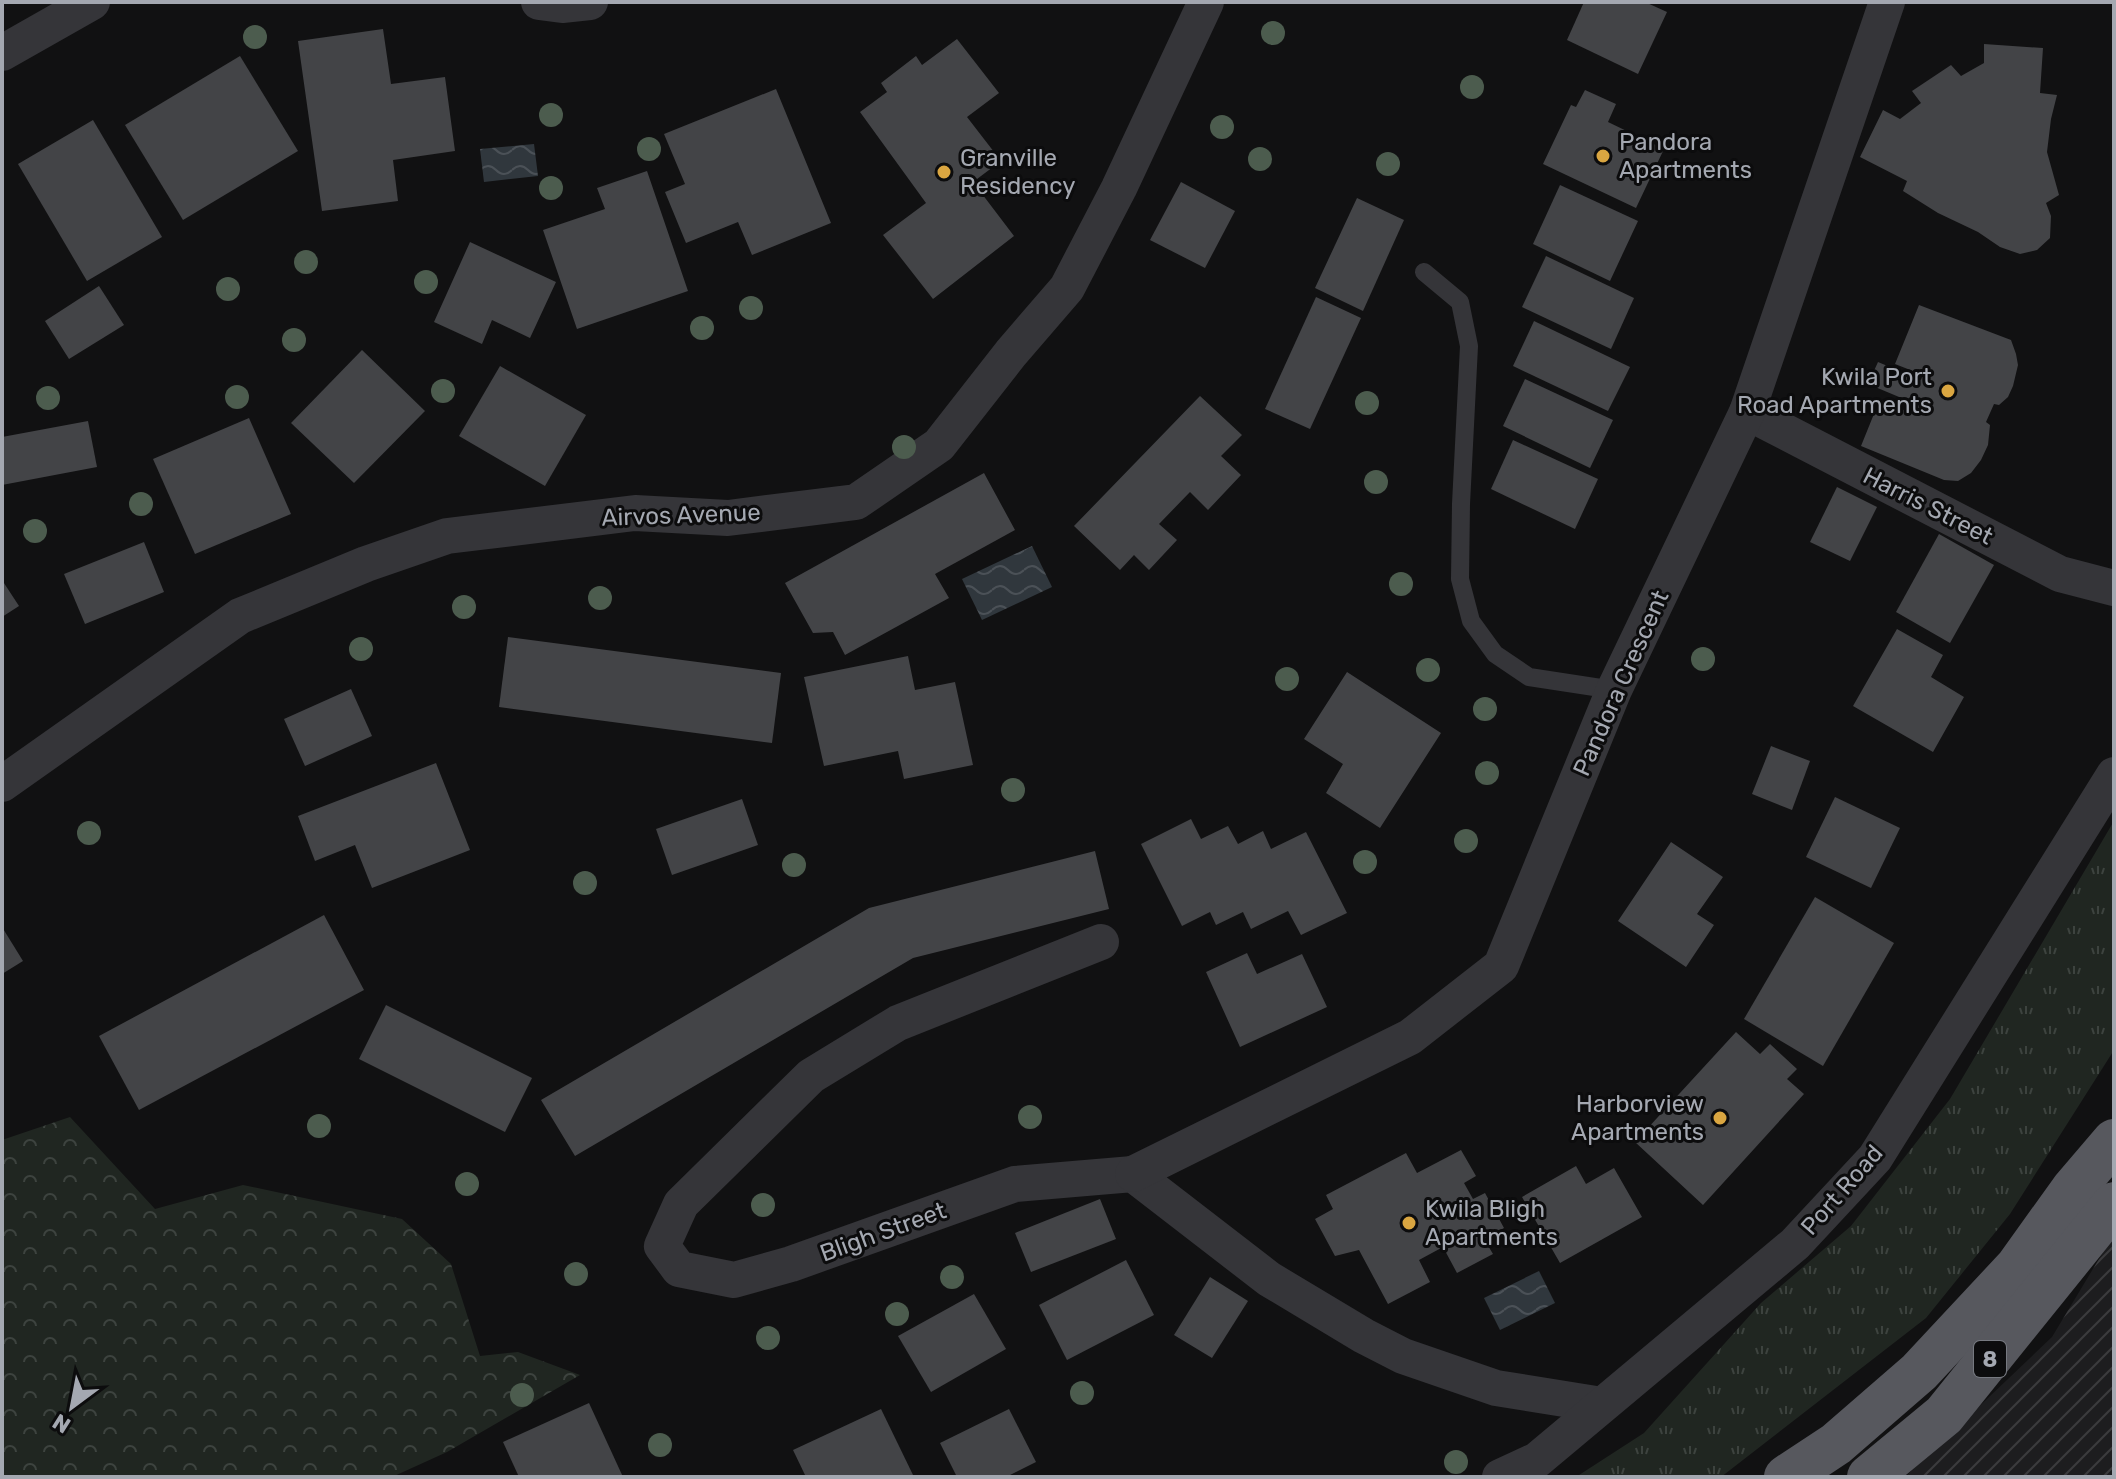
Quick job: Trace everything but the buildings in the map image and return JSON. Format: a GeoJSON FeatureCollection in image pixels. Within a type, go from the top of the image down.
{"type":"FeatureCollection","features":[{"type":"Feature","properties":{"kind":"highway","name":"8"},"geometry":{"type":"LineString","coordinates":[[1786,1477],[1836,1444],[1919,1372],[2017,1267],[2073,1189],[2114,1141]]}},
{"type":"Feature","properties":{"kind":"highway","name":"8"},"geometry":{"type":"LineString","coordinates":[[1869,1477],[1944,1415],[2114,1204]]}},
{"type":"Feature","properties":{"kind":"street"},"geometry":{"type":"LineString","coordinates":[[2,53],[92,2]]}},
{"type":"Feature","properties":{"kind":"street"},"geometry":{"type":"LineString","coordinates":[[539,2],[562,5],[590,2]]}},
{"type":"Feature","properties":{"kind":"street","name":"Airvos Avenue"},"geometry":{"type":"LineString","coordinates":[[2,784],[240,616],[366,564],[447,536],[635,513],[728,518],[856,502],[939,445],[1067,288],[1119,188],[1206,2]]}},
{"type":"Feature","properties":{"kind":"street","name":"Pandora Crescent"},"geometry":{"type":"LineString","coordinates":[[1133,1174],[1410,1037],[1501,966],[1614,690],[1747,412],[1887,2]]}},
{"type":"Feature","properties":{"kind":"street","name":"Harris Street"},"geometry":{"type":"LineString","coordinates":[[1747,412],[2060,574],[2114,588]]}},
{"type":"Feature","properties":{"kind":"street","name":"Port Road"},"geometry":{"type":"LineString","coordinates":[[1500,1477],[1537,1460],[1795,1244],[1875,1158],[2114,775]]}},
{"type":"Feature","properties":{"kind":"street","name":"Bligh Street"},"geometry":{"type":"LineString","coordinates":[[1101,942],[898,1023],[811,1076],[681,1204],[662,1246],[679,1269],[734,1280],[791,1264],[1015,1184],[1133,1174]]}},
{"type":"Feature","properties":{"kind":"street"},"geometry":{"type":"LineString","coordinates":[[1133,1174],[1269,1279],[1390,1349],[1496,1388],[1602,1405]]}},
{"type":"Feature","properties":{"kind":"lane"},"geometry":{"type":"LineString","coordinates":[[1424,272],[1460,302],[1469,346],[1460,579],[1471,621],[1495,654],[1529,677],[1614,690]]}},
{"type":"Feature","properties":{"kind":"shaded area"},"geometry":{"type":"Polygon","coordinates":[[[2114,1234],[2114,1477],[1905,1477],[2052,1337],[2114,1234]]]}},
{"type":"Feature","properties":{"kind":"green space"},"geometry":{"type":"Polygon","coordinates":[[[2114,821],[2114,1050],[2010,1214],[1926,1318],[1721,1477],[1576,1477],[1644,1433],[1761,1303],[1851,1226],[1950,1099],[2114,821]]]}},
{"type":"Feature","properties":{"kind":"green space"},"geometry":{"type":"Polygon","coordinates":[[[70,1117],[155,1209],[243,1185],[402,1219],[451,1264],[480,1356],[518,1352],[580,1375],[447,1452],[392,1477],[2,1477],[2,1140],[70,1117]]]}},
{"type":"Feature","properties":{"kind":"water"},"geometry":{"type":"Polygon","coordinates":[[[534,144],[538,176],[484,182],[480,149],[534,144]]]}},
{"type":"Feature","properties":{"kind":"water"},"geometry":{"type":"Polygon","coordinates":[[[1032,546],[1052,587],[982,620],[962,579],[1032,546]]]}},
{"type":"Feature","properties":{"kind":"water"},"geometry":{"type":"Polygon","coordinates":[[[1539,1271],[1555,1303],[1500,1330],[1484,1298],[1539,1271]]]}},
{"type":"Feature","properties":{"kind":"place","name":"Pandora Apartments"},"geometry":{"type":"Point","coordinates":[1603,156]}},
{"type":"Feature","properties":{"kind":"place","name":"Granville Residency"},"geometry":{"type":"Point","coordinates":[944,172]}},
{"type":"Feature","properties":{"kind":"place","name":"Kwila Port Road Apartments"},"geometry":{"type":"Point","coordinates":[1948,391]}},
{"type":"Feature","properties":{"kind":"place","name":"Harborview Apartments"},"geometry":{"type":"Point","coordinates":[1720,1118]}},
{"type":"Feature","properties":{"kind":"place","name":"Kwila Bligh Apartments"},"geometry":{"type":"Point","coordinates":[1409,1223]}}]}
